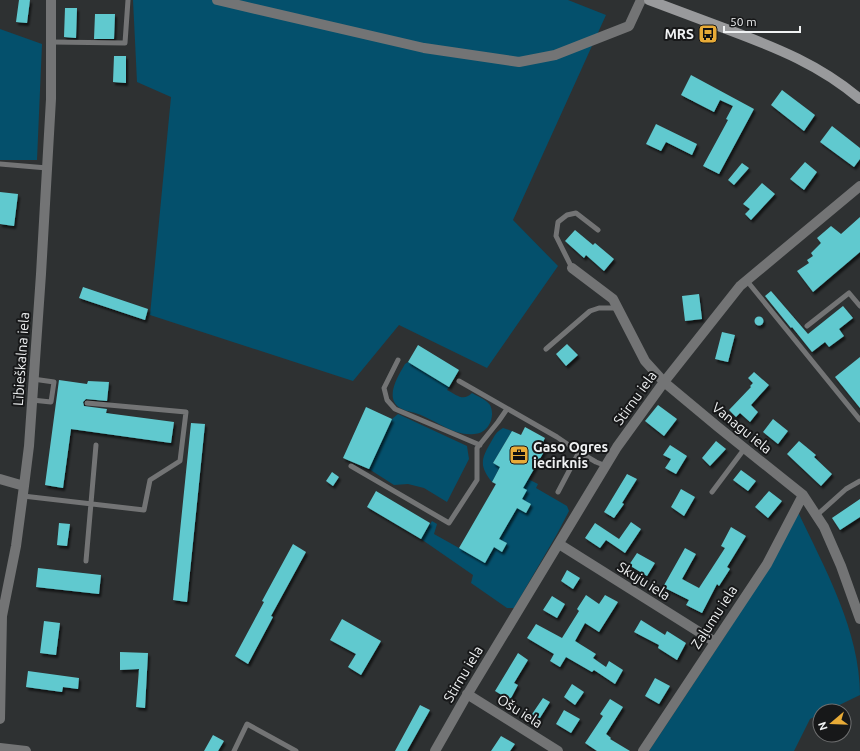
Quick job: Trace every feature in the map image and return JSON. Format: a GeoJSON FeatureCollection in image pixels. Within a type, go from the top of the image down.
{"type":"FeatureCollection","features":[{"type":"Feature","properties":{"kind":"main road"},"geometry":{"type":"LineString","coordinates":[[649,0],[776,48],[805,61],[834,78],[860,99]]}},
{"type":"Feature","properties":{"kind":"street","name":"Lībieškalna iela"},"geometry":{"type":"LineString","coordinates":[[0,719],[2,616],[16,546],[24,491],[41,274],[51,99],[51,0]]}},
{"type":"Feature","properties":{"kind":"street"},"geometry":{"type":"LineString","coordinates":[[217,0],[424,48],[519,62],[555,55],[629,26],[641,0]]}},
{"type":"Feature","properties":{"kind":"street","name":"Stirnu iela"},"geometry":{"type":"LineString","coordinates":[[435,751],[467,694],[617,447],[664,382],[740,286],[860,186]]}},
{"type":"Feature","properties":{"kind":"street","name":"Vanagu iela"},"geometry":{"type":"LineString","coordinates":[[572,268],[613,299],[645,361],[664,382],[803,495],[824,527],[841,566],[860,619]]}},
{"type":"Feature","properties":{"kind":"street"},"geometry":{"type":"LineString","coordinates":[[0,479],[24,491]]}},
{"type":"Feature","properties":{"kind":"street","name":"Zaļumu iela"},"geometry":{"type":"LineString","coordinates":[[643,751],[766,564],[803,495]]}},
{"type":"Feature","properties":{"kind":"street","name":"Skuju iela"},"geometry":{"type":"LineString","coordinates":[[559,544],[715,642]]}},
{"type":"Feature","properties":{"kind":"street","name":"Ošu iela"},"geometry":{"type":"LineString","coordinates":[[467,694],[558,751]]}},
{"type":"Feature","properties":{"kind":"street"},"geometry":{"type":"LineString","coordinates":[[0,748],[26,751]]}},
{"type":"Feature","properties":{"kind":"lane"},"geometry":{"type":"LineString","coordinates":[[52,42],[125,43],[128,0]]}},
{"type":"Feature","properties":{"kind":"lane"},"geometry":{"type":"LineString","coordinates":[[0,164],[47,168]]}},
{"type":"Feature","properties":{"kind":"lane"},"geometry":{"type":"LineString","coordinates":[[572,268],[556,236],[558,222],[567,215],[576,213],[598,230]]}},
{"type":"Feature","properties":{"kind":"lane"},"geometry":{"type":"LineString","coordinates":[[747,281],[860,420]]}},
{"type":"Feature","properties":{"kind":"lane"},"geometry":{"type":"LineString","coordinates":[[807,326],[849,293],[860,306]]}},
{"type":"Feature","properties":{"kind":"lane"},"geometry":{"type":"LineString","coordinates":[[546,349],[590,311],[599,308],[618,308]]}},
{"type":"Feature","properties":{"kind":"lane"},"geometry":{"type":"LineString","coordinates":[[398,360],[384,388],[387,400],[395,409],[480,445]]}},
{"type":"Feature","properties":{"kind":"lane"},"geometry":{"type":"LineString","coordinates":[[32,400],[51,402],[54,382],[33,379]]}},
{"type":"Feature","properties":{"kind":"lane"},"geometry":{"type":"LineString","coordinates":[[459,382],[557,437],[596,462],[606,466]]}},
{"type":"Feature","properties":{"kind":"lane"},"geometry":{"type":"LineString","coordinates":[[24,491],[90,504],[144,510],[150,480],[180,461],[186,412],[87,403]]}},
{"type":"Feature","properties":{"kind":"lane"},"geometry":{"type":"LineString","coordinates":[[350,466],[449,523],[477,480],[477,448],[507,409]]}},
{"type":"Feature","properties":{"kind":"lane"},"geometry":{"type":"LineString","coordinates":[[86,561],[96,445]]}},
{"type":"Feature","properties":{"kind":"lane"},"geometry":{"type":"LineString","coordinates":[[712,492],[745,448]]}},
{"type":"Feature","properties":{"kind":"lane"},"geometry":{"type":"LineString","coordinates":[[558,492],[579,452]]}},
{"type":"Feature","properties":{"kind":"lane"},"geometry":{"type":"LineString","coordinates":[[817,515],[846,488],[860,481]]}},
{"type":"Feature","properties":{"kind":"lane"},"geometry":{"type":"LineString","coordinates":[[234,751],[247,724],[296,751]]}},
{"type":"Feature","properties":{"kind":"shaded area"},"geometry":{"type":"Polygon","coordinates":[[[133,0],[568,0],[606,15],[513,220],[558,266],[487,368],[399,325],[353,381],[150,315],[171,97],[137,82],[133,0]]]}},
{"type":"Feature","properties":{"kind":"shaded area"},"geometry":{"type":"Polygon","coordinates":[[[0,29],[42,44],[37,160],[0,160],[0,29]]]}},
{"type":"Feature","properties":{"kind":"shaded area"},"geometry":{"type":"Polygon","coordinates":[[[408,362],[449,387],[447,390],[457,396],[466,397],[472,393],[487,401],[492,410],[492,415],[490,424],[487,428],[474,434],[460,433],[420,415],[400,408],[395,404],[393,399],[394,387],[405,364],[408,362]]]}},
{"type":"Feature","properties":{"kind":"shaded area"},"geometry":{"type":"Polygon","coordinates":[[[398,414],[467,446],[469,459],[447,502],[424,488],[408,484],[394,485],[369,469],[392,419],[398,414]]]}},
{"type":"Feature","properties":{"kind":"shaded area"},"geometry":{"type":"Polygon","coordinates":[[[503,428],[512,431],[493,463],[500,467],[492,482],[483,467],[483,458],[495,436],[503,428]]]}},
{"type":"Feature","properties":{"kind":"shaded area"},"geometry":{"type":"Polygon","coordinates":[[[528,479],[538,484],[536,488],[567,506],[569,511],[514,608],[507,608],[471,583],[473,575],[421,539],[432,521],[437,524],[434,534],[459,548],[494,547],[502,552],[507,543],[499,539],[517,508],[526,513],[531,505],[522,499],[519,486],[528,479]]]}},
{"type":"Feature","properties":{"kind":"shaded area"},"geometry":{"type":"Polygon","coordinates":[[[798,512],[829,578],[848,624],[854,647],[860,695],[844,703],[812,703],[812,718],[810,719],[794,751],[649,751],[727,633],[798,512]]]}},
{"type":"Feature","properties":{"kind":"building"},"geometry":{"type":"Polygon","coordinates":[[[19,0],[30,0],[27,23],[16,22],[19,0]]]}},
{"type":"Feature","properties":{"kind":"building"},"geometry":{"type":"Polygon","coordinates":[[[65,8],[77,8],[76,38],[64,37],[65,8]]]}},
{"type":"Feature","properties":{"kind":"building"},"geometry":{"type":"Polygon","coordinates":[[[95,14],[115,14],[114,39],[94,39],[95,14]]]}},
{"type":"Feature","properties":{"kind":"building"},"geometry":{"type":"Polygon","coordinates":[[[114,56],[126,56],[126,83],[113,82],[114,56]]]}},
{"type":"Feature","properties":{"kind":"building"},"geometry":{"type":"Polygon","coordinates":[[[691,75],[754,109],[719,174],[703,166],[728,120],[726,119],[733,106],[720,100],[714,112],[681,95],[691,75]]]}},
{"type":"Feature","properties":{"kind":"building"},"geometry":{"type":"Polygon","coordinates":[[[782,90],[815,115],[804,131],[771,105],[782,90]]]}},
{"type":"Feature","properties":{"kind":"building"},"geometry":{"type":"Polygon","coordinates":[[[656,124],[697,144],[692,155],[666,142],[661,151],[646,144],[656,124]]]}},
{"type":"Feature","properties":{"kind":"building"},"geometry":{"type":"Polygon","coordinates":[[[832,126],[860,148],[860,159],[854,167],[820,142],[832,126]]]}},
{"type":"Feature","properties":{"kind":"building"},"geometry":{"type":"Polygon","coordinates":[[[805,162],[817,172],[804,190],[790,179],[805,162]]]}},
{"type":"Feature","properties":{"kind":"building"},"geometry":{"type":"Polygon","coordinates":[[[742,163],[749,168],[734,185],[728,180],[742,163]]]}},
{"type":"Feature","properties":{"kind":"building"},"geometry":{"type":"Polygon","coordinates":[[[762,183],[775,194],[751,220],[745,214],[750,209],[743,204],[762,183]]]}},
{"type":"Feature","properties":{"kind":"building"},"geometry":{"type":"Polygon","coordinates":[[[0,192],[18,194],[14,226],[0,224],[0,192]]]}},
{"type":"Feature","properties":{"kind":"building"},"geometry":{"type":"Polygon","coordinates":[[[860,217],[860,252],[813,292],[797,271],[809,263],[807,260],[813,256],[811,253],[821,243],[817,238],[831,226],[841,234],[860,217]]]}},
{"type":"Feature","properties":{"kind":"building"},"geometry":{"type":"Polygon","coordinates":[[[575,230],[593,245],[595,243],[614,259],[604,271],[586,255],[584,258],[565,241],[575,230]]]}},
{"type":"Feature","properties":{"kind":"building"},"geometry":{"type":"Polygon","coordinates":[[[83,287],[148,309],[145,320],[79,298],[83,287]]]}},
{"type":"Feature","properties":{"kind":"building"},"geometry":{"type":"Polygon","coordinates":[[[771,291],[808,334],[843,306],[853,318],[839,329],[844,336],[829,347],[825,342],[812,352],[765,296],[771,291]]]}},
{"type":"Feature","properties":{"kind":"building"},"geometry":{"type":"Polygon","coordinates":[[[699,294],[702,319],[685,321],[682,296],[699,294]]]}},
{"type":"Feature","properties":{"kind":"building"},"geometry":{"type":"Polygon","coordinates":[[[757,317],[761,317],[763,321],[761,325],[757,325],[755,323],[755,319],[757,317]]]}},
{"type":"Feature","properties":{"kind":"building"},"geometry":{"type":"Polygon","coordinates":[[[722,332],[735,335],[728,362],[715,359],[722,332]]]}},
{"type":"Feature","properties":{"kind":"building"},"geometry":{"type":"Polygon","coordinates":[[[567,344],[578,355],[566,366],[556,354],[567,344]]]}},
{"type":"Feature","properties":{"kind":"building"},"geometry":{"type":"Polygon","coordinates":[[[418,345],[459,370],[449,387],[408,362],[418,345]]]}},
{"type":"Feature","properties":{"kind":"building"},"geometry":{"type":"Polygon","coordinates":[[[860,357],[860,408],[835,377],[860,357]]]}},
{"type":"Feature","properties":{"kind":"building"},"geometry":{"type":"Polygon","coordinates":[[[754,372],[769,385],[751,405],[758,412],[750,422],[740,413],[736,417],[729,410],[751,387],[750,386],[753,383],[748,378],[754,372]]]}},
{"type":"Feature","properties":{"kind":"building"},"geometry":{"type":"Polygon","coordinates":[[[59,380],[87,384],[88,381],[109,382],[107,401],[86,399],[83,402],[84,406],[107,409],[106,413],[174,422],[171,443],[71,429],[63,488],[45,485],[59,380]]]}},
{"type":"Feature","properties":{"kind":"building"},"geometry":{"type":"Polygon","coordinates":[[[658,405],[677,419],[664,436],[645,421],[658,405]]]}},
{"type":"Feature","properties":{"kind":"building"},"geometry":{"type":"Polygon","coordinates":[[[366,407],[392,419],[369,469],[343,458],[366,407]]]}},
{"type":"Feature","properties":{"kind":"building"},"geometry":{"type":"Polygon","coordinates":[[[773,419],[788,431],[778,444],[763,432],[773,419]]]}},
{"type":"Feature","properties":{"kind":"building"},"geometry":{"type":"Polygon","coordinates":[[[191,423],[205,424],[187,602],[173,600],[191,423]]]}},
{"type":"Feature","properties":{"kind":"building"},"geometry":{"type":"Polygon","coordinates":[[[525,427],[545,438],[541,446],[545,450],[523,488],[527,490],[522,499],[531,504],[526,513],[517,508],[499,539],[507,543],[502,552],[494,547],[485,563],[459,548],[496,484],[492,482],[500,467],[493,463],[512,431],[521,435],[525,427]]]}},
{"type":"Feature","properties":{"kind":"building"},"geometry":{"type":"Polygon","coordinates":[[[716,441],[726,449],[710,466],[702,458],[716,441]]]}},
{"type":"Feature","properties":{"kind":"building"},"geometry":{"type":"Polygon","coordinates":[[[799,441],[816,455],[814,457],[832,474],[821,486],[787,454],[799,441]]]}},
{"type":"Feature","properties":{"kind":"building"},"geometry":{"type":"Polygon","coordinates":[[[670,445],[687,456],[676,474],[665,468],[671,459],[663,455],[670,445]]]}},
{"type":"Feature","properties":{"kind":"building"},"geometry":{"type":"Polygon","coordinates":[[[741,470],[756,481],[748,491],[733,480],[741,470]]]}},
{"type":"Feature","properties":{"kind":"building"},"geometry":{"type":"Polygon","coordinates":[[[332,472],[339,477],[333,486],[326,481],[332,472]]]}},
{"type":"Feature","properties":{"kind":"building"},"geometry":{"type":"Polygon","coordinates":[[[627,474],[637,479],[622,503],[624,504],[614,518],[604,512],[627,474]]]}},
{"type":"Feature","properties":{"kind":"building"},"geometry":{"type":"Polygon","coordinates":[[[681,489],[695,497],[684,516],[671,507],[681,489]]]}},
{"type":"Feature","properties":{"kind":"building"},"geometry":{"type":"Polygon","coordinates":[[[376,491],[430,523],[421,539],[367,507],[376,491]]]}},
{"type":"Feature","properties":{"kind":"building"},"geometry":{"type":"Polygon","coordinates":[[[769,491],[782,501],[768,518],[755,507],[769,491]]]}},
{"type":"Feature","properties":{"kind":"building"},"geometry":{"type":"Polygon","coordinates":[[[860,499],[860,517],[840,530],[832,518],[860,499]]]}},
{"type":"Feature","properties":{"kind":"building"},"geometry":{"type":"Polygon","coordinates":[[[631,522],[641,529],[625,553],[606,540],[600,548],[585,538],[595,523],[619,539],[631,522]]]}},
{"type":"Feature","properties":{"kind":"building"},"geometry":{"type":"Polygon","coordinates":[[[59,523],[70,524],[67,546],[57,545],[59,523]]]}},
{"type":"Feature","properties":{"kind":"building"},"geometry":{"type":"Polygon","coordinates":[[[731,527],[746,536],[727,567],[730,569],[719,586],[717,584],[702,613],[686,605],[689,600],[663,587],[685,548],[696,554],[682,579],[699,588],[725,548],[721,546],[731,527]]]}},
{"type":"Feature","properties":{"kind":"building"},"geometry":{"type":"Polygon","coordinates":[[[293,544],[306,552],[271,616],[273,617],[248,664],[235,656],[264,602],[262,601],[293,544]]]}},
{"type":"Feature","properties":{"kind":"building"},"geometry":{"type":"Polygon","coordinates":[[[637,553],[655,563],[647,576],[629,565],[637,553]]]}},
{"type":"Feature","properties":{"kind":"building"},"geometry":{"type":"Polygon","coordinates":[[[38,568],[101,575],[99,594],[36,587],[38,568]]]}},
{"type":"Feature","properties":{"kind":"building"},"geometry":{"type":"Polygon","coordinates":[[[567,570],[580,578],[573,589],[561,581],[567,570]]]}},
{"type":"Feature","properties":{"kind":"building"},"geometry":{"type":"Polygon","coordinates":[[[586,595],[599,604],[605,595],[618,602],[599,632],[585,623],[575,641],[596,654],[593,658],[606,667],[609,661],[623,670],[615,684],[594,670],[592,672],[566,657],[560,667],[550,661],[554,654],[527,638],[536,624],[562,638],[579,611],[577,609],[586,595]]]}},
{"type":"Feature","properties":{"kind":"building"},"geometry":{"type":"Polygon","coordinates":[[[552,596],[565,604],[557,618],[543,610],[552,596]]]}},
{"type":"Feature","properties":{"kind":"building"},"geometry":{"type":"Polygon","coordinates":[[[342,619],[381,641],[361,675],[348,667],[356,654],[330,640],[342,619]]]}},
{"type":"Feature","properties":{"kind":"building"},"geometry":{"type":"Polygon","coordinates":[[[641,620],[665,635],[667,631],[686,643],[677,660],[658,648],[659,645],[634,632],[641,620]]]}},
{"type":"Feature","properties":{"kind":"building"},"geometry":{"type":"Polygon","coordinates":[[[44,621],[60,623],[56,655],[40,653],[44,621]]]}},
{"type":"Feature","properties":{"kind":"building"},"geometry":{"type":"Polygon","coordinates":[[[120,652],[148,653],[145,708],[136,707],[139,669],[120,670],[120,652]]]}},
{"type":"Feature","properties":{"kind":"building"},"geometry":{"type":"Polygon","coordinates":[[[518,653],[528,660],[514,683],[518,685],[510,700],[495,691],[518,653]]]}},
{"type":"Feature","properties":{"kind":"building"},"geometry":{"type":"Polygon","coordinates":[[[28,671],[79,678],[78,689],[63,687],[62,692],[26,687],[28,671]]]}},
{"type":"Feature","properties":{"kind":"building"},"geometry":{"type":"Polygon","coordinates":[[[655,678],[670,686],[659,704],[645,696],[655,678]]]}},
{"type":"Feature","properties":{"kind":"building"},"geometry":{"type":"Polygon","coordinates":[[[572,684],[584,692],[575,705],[564,697],[572,684]]]}},
{"type":"Feature","properties":{"kind":"building"},"geometry":{"type":"Polygon","coordinates":[[[543,698],[550,702],[538,721],[530,717],[543,698]]]}},
{"type":"Feature","properties":{"kind":"building"},"geometry":{"type":"Polygon","coordinates":[[[610,699],[623,707],[606,734],[611,738],[610,739],[630,751],[597,751],[585,743],[603,716],[600,714],[610,699]]]}},
{"type":"Feature","properties":{"kind":"building"},"geometry":{"type":"Polygon","coordinates":[[[420,705],[430,710],[407,751],[395,751],[420,705]]]}},
{"type":"Feature","properties":{"kind":"building"},"geometry":{"type":"Polygon","coordinates":[[[564,710],[580,719],[571,733],[556,724],[564,710]]]}},
{"type":"Feature","properties":{"kind":"building"},"geometry":{"type":"Polygon","coordinates":[[[213,735],[224,741],[218,751],[204,751],[213,735]]]}},
{"type":"Feature","properties":{"kind":"building"},"geometry":{"type":"Polygon","coordinates":[[[501,736],[515,744],[510,751],[491,751],[501,736]]]}},
{"type":"Feature","properties":{"kind":"place","name":"MRS"},"geometry":{"type":"Point","coordinates":[708,34]}},
{"type":"Feature","properties":{"kind":"place","name":"Gaso Ogres iecirknis"},"geometry":{"type":"Point","coordinates":[519,455]}}]}
